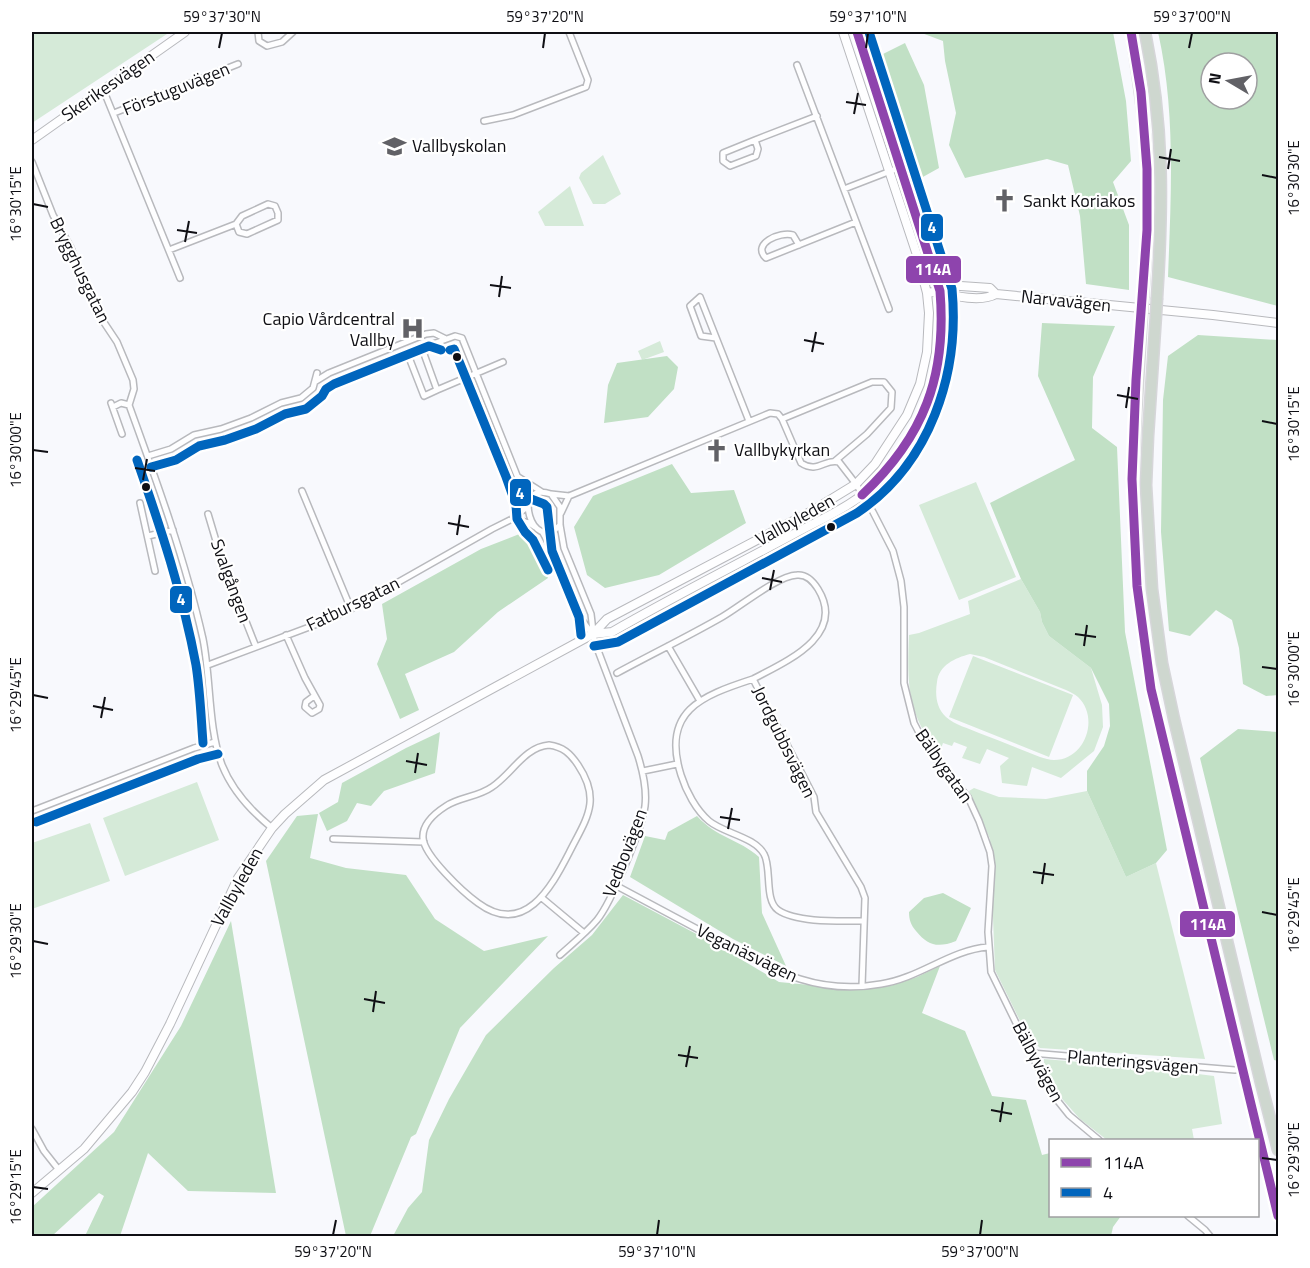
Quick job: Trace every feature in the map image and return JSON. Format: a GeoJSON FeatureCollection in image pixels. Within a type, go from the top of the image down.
{"type":"FeatureCollection","features":[{"type":"Feature","properties":{"kind":"highway"},"geometry":{"type":"LineString","coordinates":[[1131,32],[1141,92],[1147,169],[1147,230],[1132,479],[1137,586],[1144,643],[1151,689],[1278,1216]]}},
{"type":"Feature","properties":{"kind":"highway"},"geometry":{"type":"LineString","coordinates":[[1145,32],[1156,97],[1161,153],[1162,217],[1146,485],[1152,589],[1162,663],[1278,1150]]}},
{"type":"Feature","properties":{"kind":"main road","name":"Skerikesvägen"},"geometry":{"type":"LineString","coordinates":[[32,140],[184,32]]}},
{"type":"Feature","properties":{"kind":"main road","name":"Vallbyleden"},"geometry":{"type":"LineString","coordinates":[[32,1194],[100,1132],[145,1072],[246,864],[272,828],[324,780],[592,634],[607,619],[760,540],[856,484],[888,447],[914,401],[922,376],[929,335],[927,293],[917,255],[843,32]]}},
{"type":"Feature","properties":{"kind":"main road","name":"Vallbyleden"},"geometry":{"type":"LineString","coordinates":[[592,634],[612,632],[824,518],[862,495],[880,480],[903,448],[914,432],[931,395],[941,350],[940,291],[857,32]]}},
{"type":"Feature","properties":{"kind":"main road","name":"Narvavägen"},"geometry":{"type":"LineString","coordinates":[[940,291],[946,285],[990,288],[996,294]]}},
{"type":"Feature","properties":{"kind":"main road","name":"Narvavägen"},"geometry":{"type":"LineString","coordinates":[[927,293],[940,291],[948,295],[990,297],[996,294],[1278,323]]}},
{"type":"Feature","properties":{"kind":"main road"},"geometry":{"type":"LineString","coordinates":[[942,312],[950,302],[960,296]]}},
{"type":"Feature","properties":{"kind":"street"},"geometry":{"type":"LineString","coordinates":[[258,32],[259,41],[267,46],[282,42],[293,32]]}},
{"type":"Feature","properties":{"kind":"street"},"geometry":{"type":"LineString","coordinates":[[484,121],[513,116],[586,87],[588,80],[569,32]]}},
{"type":"Feature","properties":{"kind":"street","name":"Förstuguvägen"},"geometry":{"type":"LineString","coordinates":[[114,113],[237,64]]}},
{"type":"Feature","properties":{"kind":"street"},"geometry":{"type":"LineString","coordinates":[[797,65],[889,309]]}},
{"type":"Feature","properties":{"kind":"street"},"geometry":{"type":"LineString","coordinates":[[103,89],[180,278]]}},
{"type":"Feature","properties":{"kind":"street"},"geometry":{"type":"LineString","coordinates":[[755,140],[758,149],[756,156],[730,166],[726,165],[723,153],[755,140],[817,116]]}},
{"type":"Feature","properties":{"kind":"street","name":"Brygghusgatan"},"geometry":{"type":"LineString","coordinates":[[32,162],[53,215],[71,248],[97,312],[117,342],[133,380],[134,389],[129,405]]}},
{"type":"Feature","properties":{"kind":"street"},"geometry":{"type":"LineString","coordinates":[[844,189],[902,167]]}},
{"type":"Feature","properties":{"kind":"street"},"geometry":{"type":"LineString","coordinates":[[169,250],[236,224],[242,216],[268,204],[275,206],[278,213],[278,220],[247,234],[239,232],[236,224]]}},
{"type":"Feature","properties":{"kind":"street"},"geometry":{"type":"LineString","coordinates":[[799,245],[793,235],[784,234],[763,243],[760,248],[761,254],[766,258],[799,245],[856,222]]}},
{"type":"Feature","properties":{"kind":"street"},"geometry":{"type":"LineString","coordinates":[[716,338],[701,336],[692,316],[690,306],[700,297],[749,421]]}},
{"type":"Feature","properties":{"kind":"street"},"geometry":{"type":"LineString","coordinates":[[316,381],[329,373],[426,334],[434,333],[446,339]]}},
{"type":"Feature","properties":{"kind":"street"},"geometry":{"type":"LineString","coordinates":[[503,362],[477,374],[424,396],[410,360],[411,352],[455,336],[462,338],[477,374],[519,477],[531,519],[541,531],[559,565],[580,621],[592,634]]}},
{"type":"Feature","properties":{"kind":"street"},"geometry":{"type":"LineString","coordinates":[[428,345],[424,354],[437,390]]}},
{"type":"Feature","properties":{"kind":"street"},"geometry":{"type":"LineString","coordinates":[[148,456],[171,449],[194,435],[221,429],[281,403],[301,398],[313,388],[317,373]]}},
{"type":"Feature","properties":{"kind":"street"},"geometry":{"type":"LineString","coordinates":[[519,477],[542,492],[569,496],[770,413],[778,414],[782,419],[801,463],[814,468],[835,461],[867,434],[891,408],[892,392],[884,382],[872,382],[782,419]]}},
{"type":"Feature","properties":{"kind":"street"},"geometry":{"type":"LineString","coordinates":[[122,434],[112,405],[121,403],[129,405],[173,530],[208,665],[215,742],[221,764],[247,804],[272,828]]}},
{"type":"Feature","properties":{"kind":"street"},"geometry":{"type":"LineString","coordinates":[[835,461],[839,462],[862,495]]}},
{"type":"Feature","properties":{"kind":"street"},"geometry":{"type":"LineString","coordinates":[[302,491],[351,609]]}},
{"type":"Feature","properties":{"kind":"street"},"geometry":{"type":"LineString","coordinates":[[528,505],[532,496],[542,492]]}},
{"type":"Feature","properties":{"kind":"street"},"geometry":{"type":"LineString","coordinates":[[551,494],[557,501],[561,514]]}},
{"type":"Feature","properties":{"kind":"street","name":"Bälbygatan"},"geometry":{"type":"LineString","coordinates":[[862,495],[888,542],[901,581],[904,607],[904,683],[914,723],[927,748],[968,797],[990,852],[992,866],[988,947],[991,972]]}},
{"type":"Feature","properties":{"kind":"street"},"geometry":{"type":"LineString","coordinates":[[569,496],[561,514],[560,525],[564,548],[591,614],[592,634]]}},
{"type":"Feature","properties":{"kind":"street"},"geometry":{"type":"LineString","coordinates":[[140,503],[155,570]]}},
{"type":"Feature","properties":{"kind":"street","name":"Fatbursgatan"},"geometry":{"type":"LineString","coordinates":[[208,665],[351,609],[512,519],[528,505]]}},
{"type":"Feature","properties":{"kind":"street","name":"Svalgången"},"geometry":{"type":"LineString","coordinates":[[208,514],[222,561],[256,647]]}},
{"type":"Feature","properties":{"kind":"street"},"geometry":{"type":"LineString","coordinates":[[512,519],[529,523],[541,531],[551,533],[560,525]]}},
{"type":"Feature","properties":{"kind":"street"},"geometry":{"type":"LineString","coordinates":[[148,536],[173,530]]}},
{"type":"Feature","properties":{"kind":"street"},"geometry":{"type":"LineString","coordinates":[[617,673],[723,617],[783,578],[799,574],[812,579],[822,596],[825,610],[821,631],[810,645],[797,655],[753,679]]}},
{"type":"Feature","properties":{"kind":"street","name":"Fatbursgatan"},"geometry":{"type":"LineString","coordinates":[[286,634],[315,696]]}},
{"type":"Feature","properties":{"kind":"street","name":"Vedbovägen"},"geometry":{"type":"LineString","coordinates":[[560,955],[597,920],[615,885],[642,820],[645,797],[643,771],[592,634]]}},
{"type":"Feature","properties":{"kind":"street"},"geometry":{"type":"LineString","coordinates":[[668,646],[700,701]]}},
{"type":"Feature","properties":{"kind":"street","name":"Jordgubbsvägen"},"geometry":{"type":"LineString","coordinates":[[862,986],[865,898],[861,887],[816,812],[814,797],[753,679],[724,688],[700,701],[683,717],[676,735],[675,749],[684,785],[693,801],[709,821],[757,846],[764,854],[771,898],[776,909],[791,915],[824,920],[863,921]]}},
{"type":"Feature","properties":{"kind":"street"},"geometry":{"type":"LineString","coordinates":[[32,811],[215,742]]}},
{"type":"Feature","properties":{"kind":"street"},"geometry":{"type":"LineString","coordinates":[[541,745],[559,746],[573,758],[586,777],[591,800],[584,822],[551,887],[542,898],[516,913],[498,914],[487,910],[458,887],[437,863],[424,842],[423,837],[428,822],[444,807],[476,796],[493,787],[533,749],[541,745]]}},
{"type":"Feature","properties":{"kind":"street"},"geometry":{"type":"LineString","coordinates":[[643,771],[677,764]]}},
{"type":"Feature","properties":{"kind":"street"},"geometry":{"type":"LineString","coordinates":[[333,838],[424,842]]}},
{"type":"Feature","properties":{"kind":"street","name":"Veganäsvägen"},"geometry":{"type":"LineString","coordinates":[[615,885],[782,974],[820,985],[862,986],[894,982],[928,970],[973,948],[988,947]]}},
{"type":"Feature","properties":{"kind":"street"},"geometry":{"type":"LineString","coordinates":[[542,898],[584,933]]}},
{"type":"Feature","properties":{"kind":"street","name":"Bälbyvägen"},"geometry":{"type":"LineString","coordinates":[[991,972],[1049,1090],[1061,1107],[1098,1139]]}},
{"type":"Feature","properties":{"kind":"street","name":"Planteringsvägen"},"geometry":{"type":"LineString","coordinates":[[1031,1053],[1235,1070]]}},
{"type":"Feature","properties":{"kind":"street"},"geometry":{"type":"LineString","coordinates":[[32,1129],[44,1151],[60,1170]]}},
{"type":"Feature","properties":{"kind":"street"},"geometry":{"type":"LineString","coordinates":[[1190,1217],[1210,1236]]}},
{"type":"Feature","properties":{"kind":"green space"},"geometry":{"type":"Polygon","coordinates":[[[32,32],[170,32],[32,123],[32,32]]]}},
{"type":"Feature","properties":{"kind":"green space"},"geometry":{"type":"Polygon","coordinates":[[[919,32],[1113,32],[1126,101],[1131,161],[1113,182],[1129,225],[1129,290],[1086,284],[1080,216],[1068,165],[1047,159],[965,178],[949,145],[956,113],[943,41],[919,32]]]}},
{"type":"Feature","properties":{"kind":"green space"},"geometry":{"type":"Polygon","coordinates":[[[1158,32],[1278,32],[1278,306],[1168,277],[1171,154],[1168,92],[1158,32]]]}},
{"type":"Feature","properties":{"kind":"green space"},"geometry":{"type":"Polygon","coordinates":[[[905,43],[924,85],[939,168],[921,178],[881,55],[905,43]]]}},
{"type":"Feature","properties":{"kind":"green space"},"geometry":{"type":"Polygon","coordinates":[[[603,155],[621,194],[605,204],[593,204],[579,178],[581,173],[603,155]]]}},
{"type":"Feature","properties":{"kind":"green space"},"geometry":{"type":"Polygon","coordinates":[[[570,186],[584,226],[545,226],[538,212],[570,186]]]}},
{"type":"Feature","properties":{"kind":"green space"},"geometry":{"type":"Polygon","coordinates":[[[1042,323],[1115,326],[1093,377],[1092,428],[1117,447],[1125,632],[1167,850],[1156,863],[1126,877],[1087,791],[1087,771],[1104,746],[1110,726],[1109,704],[1091,668],[1049,636],[1040,612],[1021,579],[990,503],[1075,460],[1038,376],[1042,323]]]}},
{"type":"Feature","properties":{"kind":"green space"},"geometry":{"type":"Polygon","coordinates":[[[1198,335],[1278,340],[1278,695],[1266,696],[1243,684],[1239,648],[1232,620],[1216,610],[1190,636],[1169,631],[1161,532],[1163,400],[1168,356],[1198,335]]]}},
{"type":"Feature","properties":{"kind":"green space"},"geometry":{"type":"Polygon","coordinates":[[[660,341],[664,352],[642,360],[638,351],[660,341]]]}},
{"type":"Feature","properties":{"kind":"green space"},"geometry":{"type":"Polygon","coordinates":[[[667,356],[678,367],[674,389],[648,417],[604,423],[608,385],[617,363],[667,356]]]}},
{"type":"Feature","properties":{"kind":"green space"},"geometry":{"type":"Polygon","coordinates":[[[672,464],[691,493],[734,490],[746,523],[659,575],[605,588],[587,575],[574,527],[593,496],[672,464]]]}},
{"type":"Feature","properties":{"kind":"green space"},"geometry":{"type":"Polygon","coordinates":[[[976,482],[1016,577],[959,600],[919,505],[976,482]]]}},
{"type":"Feature","properties":{"kind":"green space"},"geometry":{"type":"Polygon","coordinates":[[[522,533],[548,578],[498,612],[454,652],[405,674],[419,710],[400,719],[377,664],[387,639],[382,604],[481,549],[522,533]]]}},
{"type":"Feature","properties":{"kind":"green space"},"geometry":{"type":"Polygon","coordinates":[[[1021,579],[1040,612],[1049,636],[1091,668],[1102,705],[1103,727],[1094,751],[1061,778],[1032,767],[1027,786],[1002,783],[1000,766],[1009,758],[987,749],[980,764],[962,758],[967,747],[954,742],[952,746],[943,743],[939,754],[928,739],[911,698],[908,669],[909,635],[970,614],[968,601],[1021,579]],[[970,654],[953,660],[941,671],[938,676],[936,696],[938,705],[946,717],[962,726],[1040,757],[1054,760],[1065,758],[1081,746],[1086,736],[1088,716],[1085,706],[1078,697],[984,657],[970,654]]]}},
{"type":"Feature","properties":{"kind":"green space"},"geometry":{"type":"Polygon","coordinates":[[[973,656],[1073,695],[1049,757],[949,717],[973,656]]]}},
{"type":"Feature","properties":{"kind":"green space"},"geometry":{"type":"Polygon","coordinates":[[[1238,729],[1278,732],[1278,1061],[1274,1060],[1200,758],[1238,729]]]}},
{"type":"Feature","properties":{"kind":"green space"},"geometry":{"type":"Polygon","coordinates":[[[440,732],[435,773],[384,791],[371,806],[357,803],[347,821],[327,831],[319,813],[338,802],[342,783],[440,732]]]}},
{"type":"Feature","properties":{"kind":"green space"},"geometry":{"type":"Polygon","coordinates":[[[197,782],[219,840],[125,876],[103,818],[197,782]]]}},
{"type":"Feature","properties":{"kind":"green space"},"geometry":{"type":"Polygon","coordinates":[[[974,788],[999,797],[1046,799],[1087,791],[1126,877],[1156,863],[1205,1059],[1040,1048],[1027,1035],[995,970],[990,839],[969,791],[974,788]]]}},
{"type":"Feature","properties":{"kind":"green space"},"geometry":{"type":"Polygon","coordinates":[[[318,814],[310,858],[346,868],[406,875],[435,919],[484,951],[548,936],[460,1028],[370,1236],[346,1236],[266,861],[297,816],[318,814]]]}},
{"type":"Feature","properties":{"kind":"green space"},"geometry":{"type":"Polygon","coordinates":[[[697,816],[712,829],[759,857],[762,913],[786,966],[733,939],[630,877],[645,836],[665,840],[668,832],[697,816]]]}},
{"type":"Feature","properties":{"kind":"green space"},"geometry":{"type":"Polygon","coordinates":[[[90,823],[110,881],[32,909],[32,843],[90,823]]]}},
{"type":"Feature","properties":{"kind":"green space"},"geometry":{"type":"Polygon","coordinates":[[[943,893],[971,908],[956,941],[939,945],[929,943],[920,936],[914,929],[909,912],[924,898],[943,893]]]}},
{"type":"Feature","properties":{"kind":"green space"},"geometry":{"type":"Polygon","coordinates":[[[623,895],[717,945],[779,982],[861,990],[890,986],[940,966],[922,1013],[965,1031],[992,1096],[1026,1100],[1042,1155],[1049,1153],[1049,1217],[1120,1217],[1113,1227],[1111,1236],[393,1236],[408,1208],[422,1192],[429,1140],[449,1099],[486,1035],[554,968],[592,935],[623,895]]]}},
{"type":"Feature","properties":{"kind":"green space"},"geometry":{"type":"Polygon","coordinates":[[[231,921],[276,1193],[188,1191],[148,1153],[120,1236],[85,1236],[104,1196],[99,1193],[52,1236],[32,1236],[32,1207],[114,1132],[181,1026],[231,921]]]}},
{"type":"Feature","properties":{"kind":"green space"},"geometry":{"type":"Polygon","coordinates":[[[1044,1059],[1214,1076],[1222,1124],[1192,1129],[1194,1139],[1106,1139],[1080,1119],[1063,1100],[1044,1071],[1044,1059]]]}},
{"type":"Feature","properties":{"kind":"transit line","name":"114A"},"geometry":{"type":"LineString","coordinates":[[857,32],[940,291],[941,322],[935,378],[927,403],[901,451],[862,495]]}},
{"type":"Feature","properties":{"kind":"transit line","name":"4"},"geometry":{"type":"LineString","coordinates":[[594,646],[618,642],[857,513],[882,493],[904,469],[921,443],[935,414],[945,384],[951,353],[952,289],[869,32]]}},
{"type":"Feature","properties":{"kind":"transit line","name":"114A"},"geometry":{"type":"LineString","coordinates":[[1131,32],[1141,92],[1147,169],[1147,230],[1136,380],[1132,479],[1137,586],[1151,689],[1278,1216]]}},
{"type":"Feature","properties":{"kind":"transit line","name":"4"},"geometry":{"type":"LineString","coordinates":[[151,467],[176,460],[199,446],[225,440],[256,429],[285,414],[306,409],[334,384],[429,346],[441,350]]}},
{"type":"Feature","properties":{"kind":"transit line","name":"4"},"geometry":{"type":"LineString","coordinates":[[450,350],[454,349],[509,484],[526,497],[547,507],[552,551],[579,617],[581,635]]}},
{"type":"Feature","properties":{"kind":"transit line","name":"4"},"geometry":{"type":"LineString","coordinates":[[137,460],[185,613],[197,674],[203,743]]}},
{"type":"Feature","properties":{"kind":"transit line","name":"4"},"geometry":{"type":"LineString","coordinates":[[505,474],[516,505],[517,519],[533,540],[548,570]]}},
{"type":"Feature","properties":{"kind":"transit line","name":"4"},"geometry":{"type":"LineString","coordinates":[[36,822],[198,759],[218,754]]}},
{"type":"Feature","properties":{"kind":"place","name":"Vallbyskolan"},"geometry":{"type":"Point","coordinates":[394,146]}},
{"type":"Feature","properties":{"kind":"place","name":"Sankt Koriakos"},"geometry":{"type":"Point","coordinates":[1005,201]}},
{"type":"Feature","properties":{"kind":"place","name":"Capio Vårdcentral Vallby"},"geometry":{"type":"Point","coordinates":[413,329]}},
{"type":"Feature","properties":{"kind":"place","name":"Vallbykyrkan"},"geometry":{"type":"Point","coordinates":[716,450]}}]}
